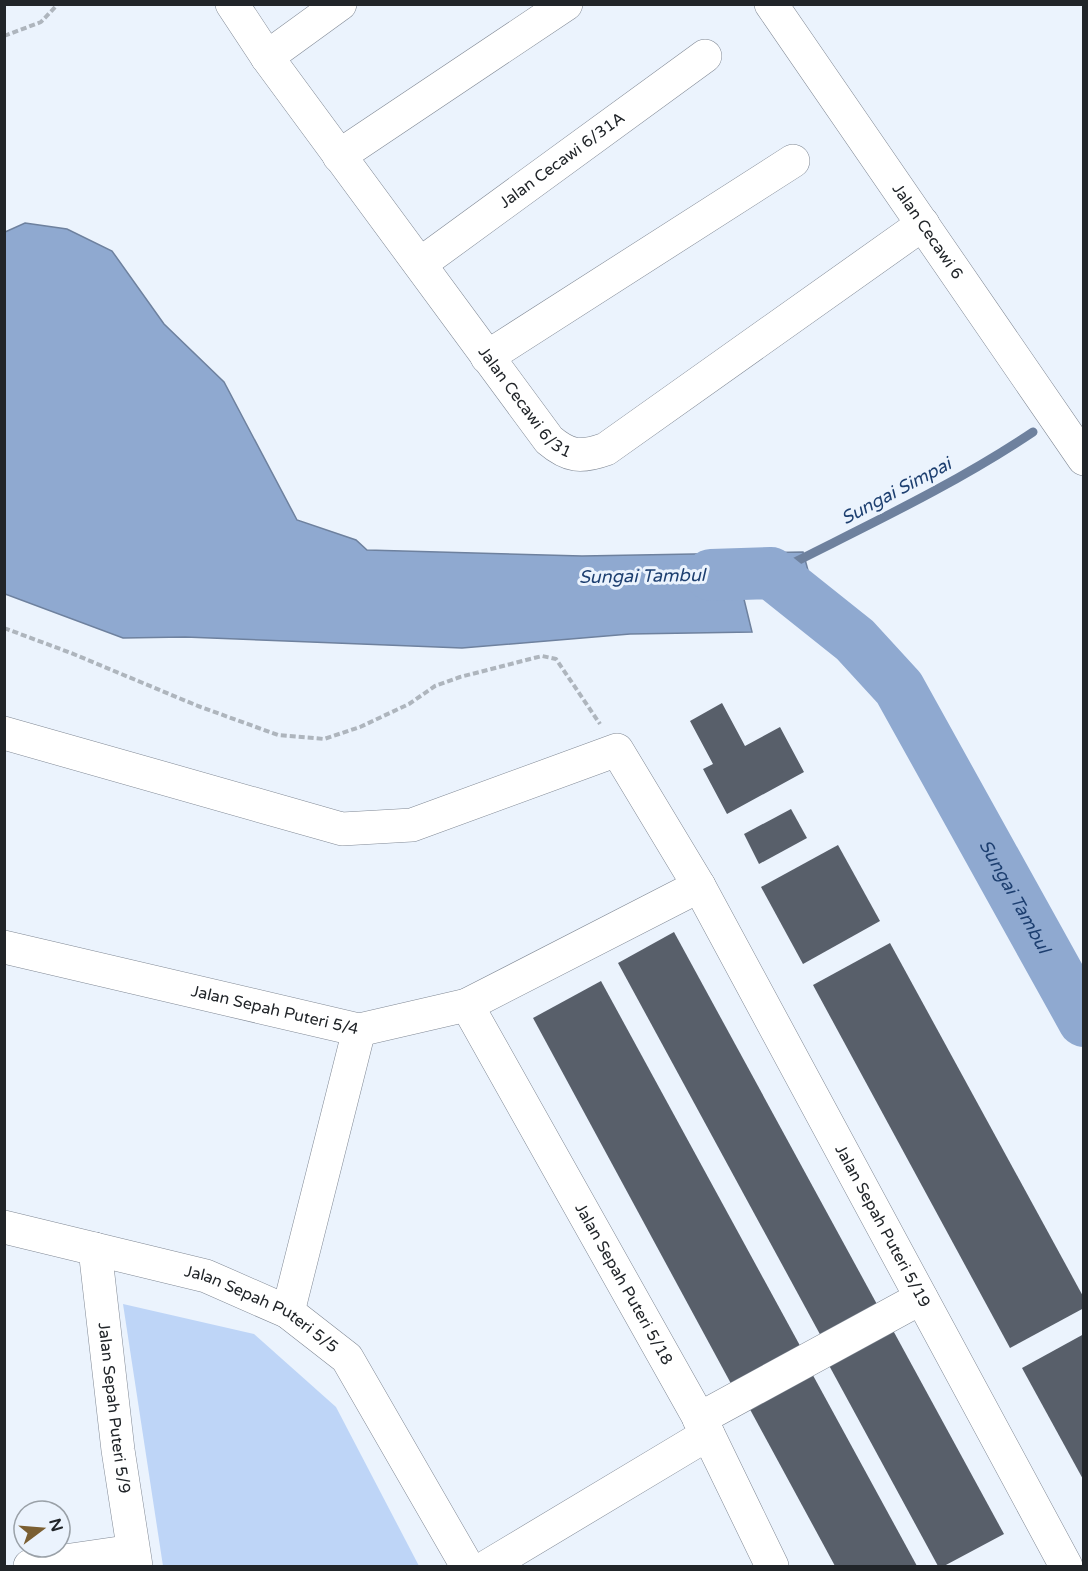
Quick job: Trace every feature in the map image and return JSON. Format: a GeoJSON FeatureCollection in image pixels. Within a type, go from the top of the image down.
{"type":"FeatureCollection","features":[{"type":"Feature","properties":{"kind":"street","name":"Jalan Cecawi 6/31"},"geometry":{"type":"LineString","coordinates":[[232,4],[267,57],[339,156],[549,440],[561,451],[577,455],[592,454],[606,449],[922,224]]}},
{"type":"Feature","properties":{"kind":"street"},"geometry":{"type":"LineString","coordinates":[[267,57],[340,4]]}},
{"type":"Feature","properties":{"kind":"street"},"geometry":{"type":"LineString","coordinates":[[339,156],[566,4]]}},
{"type":"Feature","properties":{"kind":"street","name":"Jalan Cecawi 6"},"geometry":{"type":"LineString","coordinates":[[771,4],[1083,459]]}},
{"type":"Feature","properties":{"kind":"street","name":"Jalan Cecawi 6/31A"},"geometry":{"type":"LineString","coordinates":[[420,264],[705,56]]}},
{"type":"Feature","properties":{"kind":"street"},"geometry":{"type":"LineString","coordinates":[[488,357],[793,161]]}},
{"type":"Feature","properties":{"kind":"street"},"geometry":{"type":"LineString","coordinates":[[4,733],[342,829],[412,825],[617,750]]}},
{"type":"Feature","properties":{"kind":"street","name":"Jalan Sepah Puteri 5/19"},"geometry":{"type":"LineString","coordinates":[[617,750],[699,886],[1066,1566]]}},
{"type":"Feature","properties":{"kind":"street","name":"Jalan Sepah Puteri 5/4"},"geometry":{"type":"LineString","coordinates":[[4,947],[359,1030],[467,1005],[699,886]]}},
{"type":"Feature","properties":{"kind":"street","name":"Jalan Sepah Puteri 5/18"},"geometry":{"type":"LineString","coordinates":[[467,1005],[704,1427],[772,1566]]}},
{"type":"Feature","properties":{"kind":"street"},"geometry":{"type":"LineString","coordinates":[[288,1312],[359,1030]]}},
{"type":"Feature","properties":{"kind":"street","name":"Jalan Sepah Puteri 5/5"},"geometry":{"type":"LineString","coordinates":[[4,1227],[206,1276],[288,1312],[347,1358],[467,1566]]}},
{"type":"Feature","properties":{"kind":"street","name":"Jalan Sepah Puteri 5/9"},"geometry":{"type":"LineString","coordinates":[[95,1249],[118,1450],[134,1558]]}},
{"type":"Feature","properties":{"kind":"street"},"geometry":{"type":"LineString","coordinates":[[488,1566],[704,1427],[921,1298]]}},
{"type":"Feature","properties":{"kind":"street"},"geometry":{"type":"LineString","coordinates":[[30,1566],[134,1558]]}},
{"type":"Feature","properties":{"kind":"path"},"geometry":{"type":"LineString","coordinates":[[4,36],[41,22],[58,4]]}},
{"type":"Feature","properties":{"kind":"path"},"geometry":{"type":"LineString","coordinates":[[4,628],[71,652],[198,706],[278,735],[324,739],[360,727],[409,704],[435,686],[460,677],[542,656],[556,659],[617,750]]}},
{"type":"Feature","properties":{"kind":"shaded area"},"geometry":{"type":"Polygon","coordinates":[[[123,1304],[254,1334],[336,1407],[419,1566],[163,1566],[123,1304]]]}},
{"type":"Feature","properties":{"kind":"water"},"geometry":{"type":"Polygon","coordinates":[[[25,223],[67,229],[112,251],[164,324],[224,382],[297,520],[356,540],[367,550],[582,556],[803,552],[809,574],[742,591],[752,632],[630,634],[462,648],[185,637],[123,638],[5,594],[5,232],[25,223]]]}},
{"type":"Feature","properties":{"kind":"building"},"geometry":{"type":"Polygon","coordinates":[[[722,703],[745,746],[780,727],[804,772],[727,814],[703,769],[713,764],[690,721],[722,703]]]}},
{"type":"Feature","properties":{"kind":"building"},"geometry":{"type":"Polygon","coordinates":[[[791,809],[807,838],[759,864],[744,834],[791,809]]]}},
{"type":"Feature","properties":{"kind":"building"},"geometry":{"type":"Polygon","coordinates":[[[838,845],[880,921],[803,964],[761,887],[838,845]]]}},
{"type":"Feature","properties":{"kind":"building"},"geometry":{"type":"Polygon","coordinates":[[[674,932],[879,1308],[822,1338],[618,963],[674,932]]]}},
{"type":"Feature","properties":{"kind":"building"},"geometry":{"type":"Polygon","coordinates":[[[890,943],[1084,1298],[1084,1308],[1010,1348],[813,985],[890,943]]]}},
{"type":"Feature","properties":{"kind":"building"},"geometry":{"type":"Polygon","coordinates":[[[601,981],[804,1353],[735,1391],[533,1018],[601,981]]]}},
{"type":"Feature","properties":{"kind":"building"},"geometry":{"type":"Polygon","coordinates":[[[889,1323],[1004,1534],[944,1566],[938,1566],[825,1358],[889,1323]]]}},
{"type":"Feature","properties":{"kind":"building"},"geometry":{"type":"Polygon","coordinates":[[[1084,1334],[1084,1481],[1022,1368],[1084,1334]]]}},
{"type":"Feature","properties":{"kind":"building"},"geometry":{"type":"Polygon","coordinates":[[[809,1368],[917,1566],[835,1566],[746,1402],[809,1368]]]}},
{"type":"Feature","properties":{"kind":"waterway","name":"Sungai Simpai"},"geometry":{"type":"LineString","coordinates":[[793,563],[945,485],[1033,432]]}},
{"type":"Feature","properties":{"kind":"waterway","name":"Sungai Tambul"},"geometry":{"type":"LineString","coordinates":[[711,575],[771,573],[855,640],[899,688],[1084,1021]]}}]}
